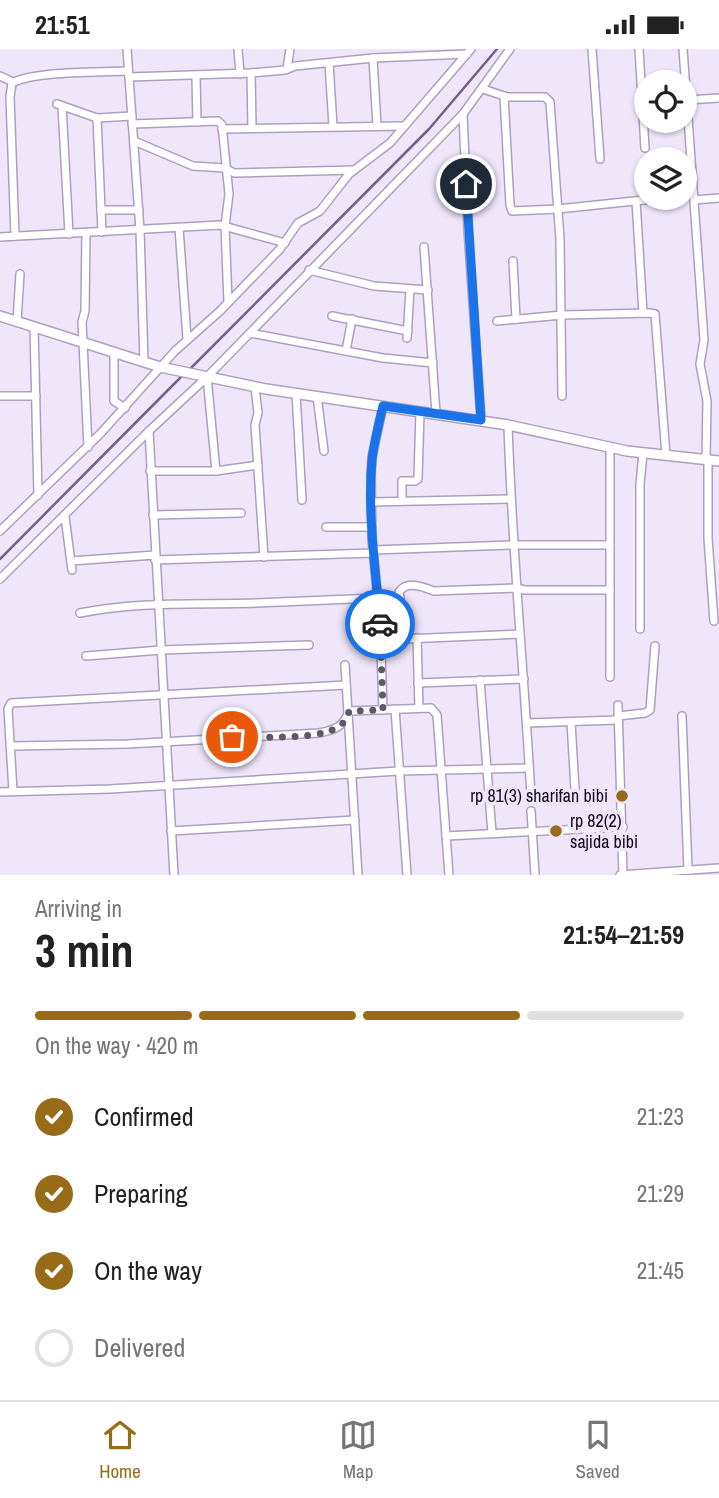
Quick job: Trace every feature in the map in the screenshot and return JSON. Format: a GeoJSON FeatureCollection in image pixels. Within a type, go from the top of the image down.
{"type":"FeatureCollection","features":[{"type":"Feature","properties":{"kind":"street"},"geometry":{"type":"LineString","coordinates":[[127,49],[139,210],[144,362]]}},
{"type":"Feature","properties":{"kind":"street"},"geometry":{"type":"LineString","coordinates":[[237,49],[240,74]]}},
{"type":"Feature","properties":{"kind":"street"},"geometry":{"type":"LineString","coordinates":[[287,69],[290,49]]}},
{"type":"Feature","properties":{"kind":"street"},"geometry":{"type":"LineString","coordinates":[[0,579],[207,377],[463,114],[510,49]]}},
{"type":"Feature","properties":{"kind":"street"},"geometry":{"type":"LineString","coordinates":[[592,49],[600,159]]}},
{"type":"Feature","properties":{"kind":"street"},"geometry":{"type":"LineString","coordinates":[[639,49],[645,147]]}},
{"type":"Feature","properties":{"kind":"street"},"geometry":{"type":"LineString","coordinates":[[683,49],[685,70]]}},
{"type":"Feature","properties":{"kind":"street"},"geometry":{"type":"LineString","coordinates":[[0,76],[13,82],[50,75],[240,74],[329,62],[469,52]]}},
{"type":"Feature","properties":{"kind":"street"},"geometry":{"type":"LineString","coordinates":[[0,531],[88,447],[163,368],[187,338],[228,302],[285,243],[298,223],[320,211],[354,170],[383,149],[469,52]]}},
{"type":"Feature","properties":{"kind":"street"},"geometry":{"type":"LineString","coordinates":[[373,58],[377,127]]}},
{"type":"Feature","properties":{"kind":"street"},"geometry":{"type":"LineString","coordinates":[[329,62],[333,126]]}},
{"type":"Feature","properties":{"kind":"street"},"geometry":{"type":"LineString","coordinates":[[251,73],[252,128]]}},
{"type":"Feature","properties":{"kind":"street"},"geometry":{"type":"LineString","coordinates":[[196,76],[197,122]]}},
{"type":"Feature","properties":{"kind":"street"},"geometry":{"type":"LineString","coordinates":[[13,82],[10,97],[15,236]]}},
{"type":"Feature","properties":{"kind":"street"},"geometry":{"type":"LineString","coordinates":[[483,89],[504,96],[545,97],[550,100],[558,209],[562,396]]}},
{"type":"Feature","properties":{"kind":"street"},"geometry":{"type":"LineString","coordinates":[[504,96],[511,209],[518,213],[634,201]]}},
{"type":"Feature","properties":{"kind":"street"},"geometry":{"type":"LineString","coordinates":[[697,99],[719,98]]}},
{"type":"Feature","properties":{"kind":"street"},"geometry":{"type":"LineString","coordinates":[[69,234],[59,105],[97,118],[218,121],[222,129],[229,194],[225,226],[228,302]]}},
{"type":"Feature","properties":{"kind":"street"},"geometry":{"type":"LineString","coordinates":[[463,114],[481,420]]}},
{"type":"Feature","properties":{"kind":"street"},"geometry":{"type":"LineString","coordinates":[[97,118],[102,232]]}},
{"type":"Feature","properties":{"kind":"street"},"geometry":{"type":"LineString","coordinates":[[222,129],[404,126]]}},
{"type":"Feature","properties":{"kind":"street"},"geometry":{"type":"LineString","coordinates":[[134,141],[193,166],[227,169],[234,173],[354,170]]}},
{"type":"Feature","properties":{"kind":"street"},"geometry":{"type":"LineString","coordinates":[[697,200],[719,198]]}},
{"type":"Feature","properties":{"kind":"street"},"geometry":{"type":"LineString","coordinates":[[101,210],[139,210]]}},
{"type":"Feature","properties":{"kind":"street"},"geometry":{"type":"LineString","coordinates":[[637,210],[643,313]]}},
{"type":"Feature","properties":{"kind":"street"},"geometry":{"type":"LineString","coordinates":[[695,210],[704,346],[700,364],[707,401],[708,538],[716,596],[714,621]]}},
{"type":"Feature","properties":{"kind":"street"},"geometry":{"type":"LineString","coordinates":[[0,237],[225,226],[285,243]]}},
{"type":"Feature","properties":{"kind":"street"},"geometry":{"type":"LineString","coordinates":[[179,227],[187,338]]}},
{"type":"Feature","properties":{"kind":"street"},"geometry":{"type":"LineString","coordinates":[[86,233],[85,311],[82,322],[88,447]]}},
{"type":"Feature","properties":{"kind":"street"},"geometry":{"type":"LineString","coordinates":[[424,247],[436,413]]}},
{"type":"Feature","properties":{"kind":"street"},"geometry":{"type":"LineString","coordinates":[[513,261],[516,319]]}},
{"type":"Feature","properties":{"kind":"street"},"geometry":{"type":"LineString","coordinates":[[309,270],[374,286],[428,291]]}},
{"type":"Feature","properties":{"kind":"street"},"geometry":{"type":"LineString","coordinates":[[17,321],[20,274]]}},
{"type":"Feature","properties":{"kind":"street"},"geometry":{"type":"LineString","coordinates":[[332,316],[408,334],[410,290]]}},
{"type":"Feature","properties":{"kind":"street"},"geometry":{"type":"LineString","coordinates":[[497,321],[562,315],[653,313],[657,319],[666,455]]}},
{"type":"Feature","properties":{"kind":"street"},"geometry":{"type":"LineString","coordinates":[[0,316],[163,368],[255,387],[481,420],[643,453],[719,461]]}},
{"type":"Feature","properties":{"kind":"street"},"geometry":{"type":"LineString","coordinates":[[346,351],[352,319]]}},
{"type":"Feature","properties":{"kind":"street"},"geometry":{"type":"LineString","coordinates":[[34,327],[38,495]]}},
{"type":"Feature","properties":{"kind":"street"},"geometry":{"type":"LineString","coordinates":[[250,333],[346,351],[433,363]]}},
{"type":"Feature","properties":{"kind":"street"},"geometry":{"type":"LineString","coordinates":[[114,353],[114,401],[125,408]]}},
{"type":"Feature","properties":{"kind":"street"},"geometry":{"type":"LineString","coordinates":[[207,377],[216,471]]}},
{"type":"Feature","properties":{"kind":"street"},"geometry":{"type":"LineString","coordinates":[[255,387],[264,557]]}},
{"type":"Feature","properties":{"kind":"street"},"geometry":{"type":"LineString","coordinates":[[296,393],[302,500]]}},
{"type":"Feature","properties":{"kind":"street"},"geometry":{"type":"LineString","coordinates":[[0,396],[36,396]]}},
{"type":"Feature","properties":{"kind":"street"},"geometry":{"type":"LineString","coordinates":[[317,396],[324,451]]}},
{"type":"Feature","properties":{"kind":"street"},"geometry":{"type":"LineString","coordinates":[[383,406],[372,457],[372,527],[383,710]]}},
{"type":"Feature","properties":{"kind":"street"},"geometry":{"type":"LineString","coordinates":[[402,501],[402,481],[418,479],[420,411]]}},
{"type":"Feature","properties":{"kind":"street"},"geometry":{"type":"LineString","coordinates":[[509,425],[513,545],[531,796]]}},
{"type":"Feature","properties":{"kind":"street"},"geometry":{"type":"LineString","coordinates":[[149,431],[174,875]]}},
{"type":"Feature","properties":{"kind":"street"},"geometry":{"type":"LineString","coordinates":[[610,447],[610,677]]}},
{"type":"Feature","properties":{"kind":"street"},"geometry":{"type":"LineString","coordinates":[[640,629],[643,453]]}},
{"type":"Feature","properties":{"kind":"street"},"geometry":{"type":"LineString","coordinates":[[150,471],[216,471],[258,465]]}},
{"type":"Feature","properties":{"kind":"street"},"geometry":{"type":"LineString","coordinates":[[372,502],[511,499]]}},
{"type":"Feature","properties":{"kind":"street"},"geometry":{"type":"LineString","coordinates":[[153,516],[241,513]]}},
{"type":"Feature","properties":{"kind":"street"},"geometry":{"type":"LineString","coordinates":[[65,517],[72,570]]}},
{"type":"Feature","properties":{"kind":"street"},"geometry":{"type":"LineString","coordinates":[[326,527],[372,527]]}},
{"type":"Feature","properties":{"kind":"street"},"geometry":{"type":"LineString","coordinates":[[71,561],[155,557],[264,557],[513,545],[610,545]]}},
{"type":"Feature","properties":{"kind":"street"},"geometry":{"type":"LineString","coordinates":[[401,616],[401,589],[417,586],[434,591],[516,588],[531,591],[610,590]]}},
{"type":"Feature","properties":{"kind":"street"},"geometry":{"type":"LineString","coordinates":[[80,613],[158,604],[400,597]]}},
{"type":"Feature","properties":{"kind":"street"},"geometry":{"type":"LineString","coordinates":[[405,639],[520,634]]}},
{"type":"Feature","properties":{"kind":"street"},"geometry":{"type":"LineString","coordinates":[[417,638],[419,708]]}},
{"type":"Feature","properties":{"kind":"street"},"geometry":{"type":"LineString","coordinates":[[86,656],[160,650],[309,645]]}},
{"type":"Feature","properties":{"kind":"street"},"geometry":{"type":"LineString","coordinates":[[527,723],[618,718],[650,710],[655,646]]}},
{"type":"Feature","properties":{"kind":"street"},"geometry":{"type":"LineString","coordinates":[[345,665],[358,875]]}},
{"type":"Feature","properties":{"kind":"street"},"geometry":{"type":"LineString","coordinates":[[418,683],[524,679]]}},
{"type":"Feature","properties":{"kind":"street"},"geometry":{"type":"LineString","coordinates":[[480,680],[492,834]]}},
{"type":"Feature","properties":{"kind":"street"},"geometry":{"type":"LineString","coordinates":[[13,791],[8,709],[11,703],[346,685]]}},
{"type":"Feature","properties":{"kind":"street"},"geometry":{"type":"LineString","coordinates":[[618,705],[622,875],[719,868]]}},
{"type":"Feature","properties":{"kind":"street"},"geometry":{"type":"LineString","coordinates":[[349,711],[431,708],[437,712],[449,875]]}},
{"type":"Feature","properties":{"kind":"street"},"geometry":{"type":"LineString","coordinates":[[395,709],[407,875]]}},
{"type":"Feature","properties":{"kind":"street"},"geometry":{"type":"LineString","coordinates":[[11,746],[166,742],[176,739],[319,733],[339,727],[345,722],[349,711]]}},
{"type":"Feature","properties":{"kind":"street"},"geometry":{"type":"LineString","coordinates":[[682,716],[688,870]]}},
{"type":"Feature","properties":{"kind":"street"},"geometry":{"type":"LineString","coordinates":[[571,722],[575,789]]}},
{"type":"Feature","properties":{"kind":"street"},"geometry":{"type":"LineString","coordinates":[[0,792],[169,786],[400,771],[529,768]]}},
{"type":"Feature","properties":{"kind":"street"},"geometry":{"type":"LineString","coordinates":[[531,811],[536,875]]}},
{"type":"Feature","properties":{"kind":"street"},"geometry":{"type":"LineString","coordinates":[[171,831],[355,820]]}},
{"type":"Feature","properties":{"kind":"street"},"geometry":{"type":"LineString","coordinates":[[446,836],[622,827]]}},
{"type":"Feature","properties":{"kind":"waterway"},"geometry":{"type":"LineString","coordinates":[[189,370],[429,129],[497,49]]}},
{"type":"Feature","properties":{"kind":"waterway"},"geometry":{"type":"LineString","coordinates":[[0,559],[184,374]]}},
{"type":"Feature","properties":{"kind":"way so far"},"geometry":{"type":"LineString","coordinates":[[232,737],[319,733],[339,727],[345,722],[349,711],[383,710],[380,624]]}},
{"type":"Feature","properties":{"kind":"place","name":"rp 81(3) sharifan bibi"},"geometry":{"type":"Point","coordinates":[622,796]}},
{"type":"Feature","properties":{"kind":"place","name":"rp 82(2) sajida bibi"},"geometry":{"type":"Point","coordinates":[556,831]}},
{"type":"Feature","properties":{"kind":"route"},"geometry":{"type":"LineString","coordinates":[[380,624],[372,540],[371,475],[383,406],[481,420],[466,184]]}}]}
